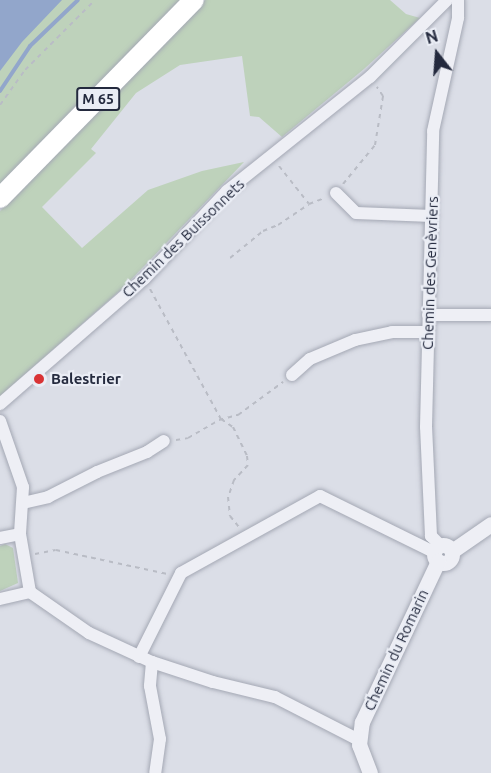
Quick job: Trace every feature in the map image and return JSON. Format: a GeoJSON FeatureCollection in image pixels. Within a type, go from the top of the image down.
{"type":"FeatureCollection","features":[{"type":"Feature","properties":{"kind":"main road","name":"M 65"},"geometry":{"type":"LineString","coordinates":[[0,198],[194,0]]}},
{"type":"Feature","properties":{"kind":"street","name":"Chemin des Buissonnets"},"geometry":{"type":"LineString","coordinates":[[0,404],[144,279],[227,191],[370,77],[447,0]]}},
{"type":"Feature","properties":{"kind":"street","name":"Chemin des Genèvriers"},"geometry":{"type":"LineString","coordinates":[[439,549],[426,427],[433,131],[458,18],[458,0]]}},
{"type":"Feature","properties":{"kind":"street"},"geometry":{"type":"LineString","coordinates":[[336,193],[356,213],[432,216]]}},
{"type":"Feature","properties":{"kind":"street"},"geometry":{"type":"LineString","coordinates":[[428,315],[491,315]]}},
{"type":"Feature","properties":{"kind":"street"},"geometry":{"type":"LineString","coordinates":[[292,375],[310,359],[355,339],[392,332],[427,332]]}},
{"type":"Feature","properties":{"kind":"street"},"geometry":{"type":"LineString","coordinates":[[0,421],[23,487],[20,534],[30,592],[89,633],[139,657],[213,682],[275,697],[359,740],[370,773]]}},
{"type":"Feature","properties":{"kind":"street"},"geometry":{"type":"LineString","coordinates":[[23,503],[48,497],[97,472],[147,452],[164,441]]}},
{"type":"Feature","properties":{"kind":"street"},"geometry":{"type":"LineString","coordinates":[[139,657],[181,573],[320,496],[413,542],[439,549],[491,524]]}},
{"type":"Feature","properties":{"kind":"street"},"geometry":{"type":"LineString","coordinates":[[0,538],[20,534]]}},
{"type":"Feature","properties":{"kind":"street","name":"Chemin du Romarin"},"geometry":{"type":"LineString","coordinates":[[359,740],[362,722],[439,549]]}},
{"type":"Feature","properties":{"kind":"street"},"geometry":{"type":"LineString","coordinates":[[0,599],[30,592]]}},
{"type":"Feature","properties":{"kind":"street"},"geometry":{"type":"LineString","coordinates":[[152,662],[150,686],[159,739],[155,773]]}},
{"type":"Feature","properties":{"kind":"path"},"geometry":{"type":"LineString","coordinates":[[0,105],[25,70],[95,0]]}},
{"type":"Feature","properties":{"kind":"path"},"geometry":{"type":"LineString","coordinates":[[230,258],[263,231],[278,225],[309,204],[336,193],[375,145],[383,96],[370,77]]}},
{"type":"Feature","properties":{"kind":"path"},"geometry":{"type":"LineString","coordinates":[[272,156],[309,204]]}},
{"type":"Feature","properties":{"kind":"path"},"geometry":{"type":"LineString","coordinates":[[144,279],[221,419],[233,427],[247,456],[248,465],[234,480],[227,506],[230,516],[246,537]]}},
{"type":"Feature","properties":{"kind":"path"},"geometry":{"type":"LineString","coordinates":[[164,441],[188,438],[221,419],[237,415],[292,375]]}},
{"type":"Feature","properties":{"kind":"path"},"geometry":{"type":"LineString","coordinates":[[24,556],[56,550],[179,576]]}},
{"type":"Feature","properties":{"kind":"green space"},"geometry":{"type":"Polygon","coordinates":[[[0,0],[182,0],[0,185],[0,0]]]}},
{"type":"Feature","properties":{"kind":"green space"},"geometry":{"type":"Polygon","coordinates":[[[205,0],[390,0],[406,14],[420,18],[364,69],[282,137],[259,117],[250,116],[242,56],[180,65],[136,93],[91,149],[96,153],[42,207],[82,248],[148,190],[202,171],[244,162],[124,287],[0,396],[0,211],[205,0]]]}},
{"type":"Feature","properties":{"kind":"green space"},"geometry":{"type":"Polygon","coordinates":[[[5,544],[13,548],[18,583],[0,591],[0,546],[5,544]]]}},
{"type":"Feature","properties":{"kind":"water"},"geometry":{"type":"Polygon","coordinates":[[[0,0],[62,0],[22,42],[0,71],[0,0]]]}},
{"type":"Feature","properties":{"kind":"waterway"},"geometry":{"type":"LineString","coordinates":[[0,91],[30,46],[78,0]]}},
{"type":"Feature","properties":{"kind":"place","name":"Balestrier"},"geometry":{"type":"Point","coordinates":[39,379]}}]}
